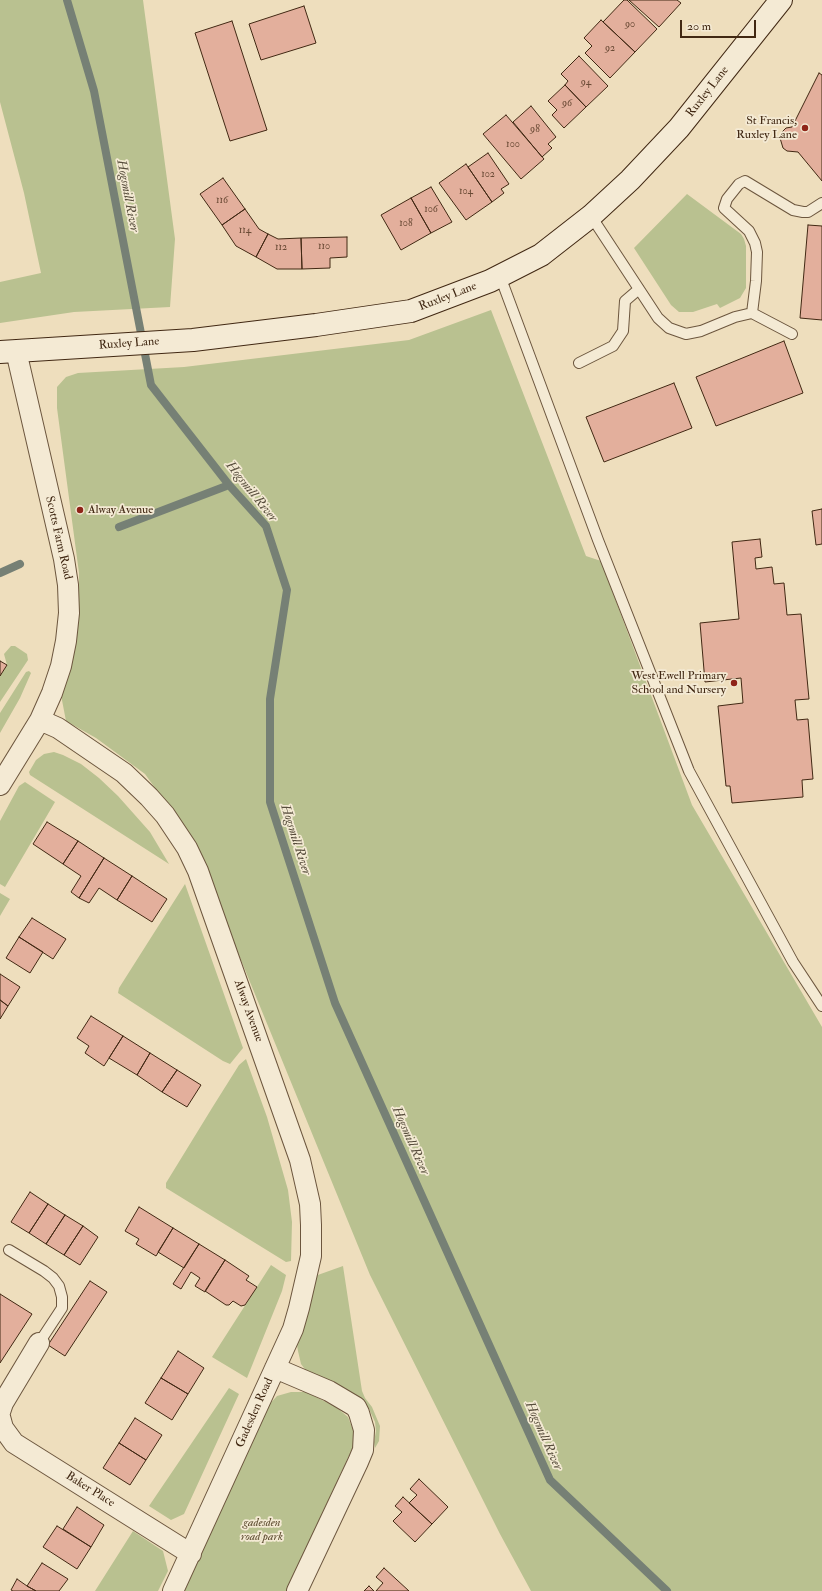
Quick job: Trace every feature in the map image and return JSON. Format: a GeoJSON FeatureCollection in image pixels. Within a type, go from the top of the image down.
{"type":"FeatureCollection","features":[{"type":"Feature","properties":{"kind":"main road","name":"Ruxley Lane"},"geometry":{"type":"LineString","coordinates":[[8,352],[193,340],[278,330],[411,311],[500,276],[541,255],[591,216],[630,180],[679,128],[780,0]]}},
{"type":"Feature","properties":{"kind":"street","name":"Scotts Farm Road"},"geometry":{"type":"LineString","coordinates":[[0,785],[40,720],[52,693],[61,666],[66,641],[69,613],[68,584],[8,352]]}},
{"type":"Feature","properties":{"kind":"street","name":"Alway Avenue"},"geometry":{"type":"LineString","coordinates":[[40,720],[58,728],[124,773],[165,815],[187,848],[198,871],[300,1160],[310,1204],[311,1256],[307,1275],[293,1329],[275,1368]]}},
{"type":"Feature","properties":{"kind":"street"},"geometry":{"type":"LineString","coordinates":[[0,1412],[3,1403],[39,1343]]}},
{"type":"Feature","properties":{"kind":"street","name":"Gadesden Road"},"geometry":{"type":"LineString","coordinates":[[173,1591],[275,1368],[329,1391],[356,1408],[364,1430],[363,1450],[297,1591]]}},
{"type":"Feature","properties":{"kind":"street","name":"Baker Place"},"geometry":{"type":"LineString","coordinates":[[0,1417],[3,1428],[14,1443],[191,1554]]}},
{"type":"Feature","properties":{"kind":"lane"},"geometry":{"type":"LineString","coordinates":[[752,313],[757,252],[755,243],[749,231],[724,208],[727,199],[739,184],[745,181],[793,210],[808,212],[822,203]]}},
{"type":"Feature","properties":{"kind":"lane"},"geometry":{"type":"LineString","coordinates":[[591,216],[658,318],[669,328],[686,334],[701,331],[735,317],[752,313],[792,334]]}},
{"type":"Feature","properties":{"kind":"lane"},"geometry":{"type":"LineString","coordinates":[[500,276],[598,540],[689,771],[793,962],[822,1006]]}},
{"type":"Feature","properties":{"kind":"lane"},"geometry":{"type":"LineString","coordinates":[[579,364],[613,346],[623,331],[625,301],[639,289]]}},
{"type":"Feature","properties":{"kind":"lane"},"geometry":{"type":"LineString","coordinates":[[9,1250],[44,1271],[53,1278],[59,1286],[62,1297],[62,1308],[39,1343]]}},
{"type":"Feature","properties":{"kind":"green space"},"geometry":{"type":"Polygon","coordinates":[[[0,0],[143,0],[175,239],[170,307],[74,312],[0,323],[0,282],[41,273],[24,193],[0,102],[0,0]]]}},
{"type":"Feature","properties":{"kind":"green space"},"geometry":{"type":"Polygon","coordinates":[[[687,194],[741,234],[744,239],[746,246],[746,288],[740,298],[720,308],[717,304],[693,312],[679,312],[671,305],[634,248],[687,194]]]}},
{"type":"Feature","properties":{"kind":"green space"},"geometry":{"type":"Polygon","coordinates":[[[491,310],[586,556],[601,561],[692,805],[822,1027],[822,1591],[531,1591],[500,1534],[370,1275],[191,838],[145,774],[96,738],[66,721],[61,695],[72,658],[79,618],[79,573],[57,408],[57,387],[66,377],[78,373],[184,367],[409,340],[491,310]]]}},
{"type":"Feature","properties":{"kind":"green space"},"geometry":{"type":"Polygon","coordinates":[[[11,646],[15,646],[27,654],[28,660],[0,702],[0,676],[7,665],[4,654],[11,646]]]}},
{"type":"Feature","properties":{"kind":"green space"},"geometry":{"type":"Polygon","coordinates":[[[29,671],[31,673],[20,698],[0,733],[0,713],[26,672],[29,671]]]}},
{"type":"Feature","properties":{"kind":"green space"},"geometry":{"type":"Polygon","coordinates":[[[54,752],[81,764],[118,796],[150,832],[169,864],[30,775],[29,772],[36,760],[44,754],[54,752]]]}},
{"type":"Feature","properties":{"kind":"green space"},"geometry":{"type":"Polygon","coordinates":[[[25,782],[55,802],[5,887],[0,884],[0,821],[19,786],[25,782]]]}},
{"type":"Feature","properties":{"kind":"green space"},"geometry":{"type":"Polygon","coordinates":[[[185,884],[243,1048],[230,1064],[223,1061],[118,993],[119,988],[185,884]]]}},
{"type":"Feature","properties":{"kind":"green space"},"geometry":{"type":"Polygon","coordinates":[[[0,893],[10,899],[0,916],[0,893]]]}},
{"type":"Feature","properties":{"kind":"green space"},"geometry":{"type":"Polygon","coordinates":[[[246,1059],[267,1117],[288,1190],[292,1222],[291,1261],[286,1262],[166,1188],[166,1183],[212,1108],[239,1065],[246,1059]]]}},
{"type":"Feature","properties":{"kind":"green space"},"geometry":{"type":"Polygon","coordinates":[[[271,1265],[286,1275],[282,1291],[247,1378],[212,1357],[271,1265]]]}},
{"type":"Feature","properties":{"kind":"green space"},"geometry":{"type":"Polygon","coordinates":[[[343,1266],[362,1391],[372,1407],[380,1426],[379,1441],[375,1448],[375,1422],[369,1409],[361,1401],[307,1372],[301,1364],[298,1351],[297,1345],[315,1276],[343,1266]]]}},
{"type":"Feature","properties":{"kind":"green space"},"geometry":{"type":"Polygon","coordinates":[[[229,1388],[239,1394],[184,1514],[171,1520],[149,1506],[229,1388]]]}},
{"type":"Feature","properties":{"kind":"green space","name":"gadesden road park"},"geometry":{"type":"Polygon","coordinates":[[[291,1392],[306,1392],[336,1407],[348,1417],[354,1432],[353,1447],[286,1591],[180,1591],[266,1408],[277,1396],[291,1392]]]}},
{"type":"Feature","properties":{"kind":"green space"},"geometry":{"type":"Polygon","coordinates":[[[133,1531],[163,1551],[168,1571],[158,1591],[95,1591],[133,1531]]]}},
{"type":"Feature","properties":{"kind":"building"},"geometry":{"type":"Polygon","coordinates":[[[624,0],[627,0],[657,29],[635,52],[603,22],[624,0]]]}},
{"type":"Feature","properties":{"kind":"building"},"geometry":{"type":"Polygon","coordinates":[[[629,0],[677,0],[681,3],[659,27],[629,0]]]}},
{"type":"Feature","properties":{"kind":"building"},"geometry":{"type":"Polygon","coordinates":[[[304,6],[316,43],[261,60],[249,24],[304,6]]]}},
{"type":"Feature","properties":{"kind":"building"},"geometry":{"type":"Polygon","coordinates":[[[601,20],[635,52],[610,78],[585,53],[592,46],[584,38],[601,20]]]}},
{"type":"Feature","properties":{"kind":"building"},"geometry":{"type":"Polygon","coordinates":[[[232,21],[267,130],[230,141],[195,33],[232,21]]]}},
{"type":"Feature","properties":{"kind":"building"},"geometry":{"type":"Polygon","coordinates":[[[579,56],[608,86],[586,107],[565,85],[568,81],[561,74],[579,56]]]}},
{"type":"Feature","properties":{"kind":"building","name":"St Francis, Ruxley Lane"},"geometry":{"type":"Polygon","coordinates":[[[819,73],[822,75],[822,181],[798,152],[787,151],[783,148],[780,138],[781,133],[786,128],[792,127],[819,73]]]}},
{"type":"Feature","properties":{"kind":"building"},"geometry":{"type":"Polygon","coordinates":[[[565,85],[586,107],[564,128],[552,115],[557,110],[548,101],[565,85]]]}},
{"type":"Feature","properties":{"kind":"building"},"geometry":{"type":"Polygon","coordinates":[[[531,106],[556,137],[548,144],[552,148],[542,157],[513,122],[531,106]]]}},
{"type":"Feature","properties":{"kind":"building"},"geometry":{"type":"Polygon","coordinates":[[[506,115],[544,159],[521,179],[483,134],[506,115]]]}},
{"type":"Feature","properties":{"kind":"building"},"geometry":{"type":"Polygon","coordinates":[[[488,153],[509,184],[501,189],[504,193],[492,202],[468,167],[488,153]]]}},
{"type":"Feature","properties":{"kind":"building"},"geometry":{"type":"Polygon","coordinates":[[[466,164],[492,202],[466,220],[439,183],[466,164]]]}},
{"type":"Feature","properties":{"kind":"building"},"geometry":{"type":"Polygon","coordinates":[[[223,178],[245,209],[222,225],[200,194],[223,178]]]}},
{"type":"Feature","properties":{"kind":"building"},"geometry":{"type":"Polygon","coordinates":[[[431,187],[452,222],[431,233],[411,198],[431,187]]]}},
{"type":"Feature","properties":{"kind":"building"},"geometry":{"type":"Polygon","coordinates":[[[411,198],[431,233],[401,250],[381,215],[411,198]]]}},
{"type":"Feature","properties":{"kind":"building"},"geometry":{"type":"Polygon","coordinates":[[[245,209],[259,229],[268,234],[256,257],[236,246],[222,225],[245,209]]]}},
{"type":"Feature","properties":{"kind":"building"},"geometry":{"type":"Polygon","coordinates":[[[808,225],[822,226],[822,320],[800,318],[808,225]]]}},
{"type":"Feature","properties":{"kind":"building"},"geometry":{"type":"Polygon","coordinates":[[[268,234],[278,239],[301,238],[302,269],[277,269],[256,257],[268,234]]]}},
{"type":"Feature","properties":{"kind":"building"},"geometry":{"type":"Polygon","coordinates":[[[347,237],[347,257],[330,258],[330,268],[302,269],[301,238],[347,237]]]}},
{"type":"Feature","properties":{"kind":"building"},"geometry":{"type":"Polygon","coordinates":[[[784,341],[803,393],[716,426],[696,377],[784,341]]]}},
{"type":"Feature","properties":{"kind":"building"},"geometry":{"type":"Polygon","coordinates":[[[674,383],[692,428],[604,462],[586,417],[674,383]]]}},
{"type":"Feature","properties":{"kind":"building"},"geometry":{"type":"Polygon","coordinates":[[[822,509],[822,544],[816,545],[812,511],[822,509]]]}},
{"type":"Feature","properties":{"kind":"building"},"geometry":{"type":"Polygon","coordinates":[[[760,539],[762,557],[755,558],[756,569],[772,567],[774,584],[784,583],[787,615],[801,614],[809,699],[795,700],[797,720],[808,719],[813,779],[802,780],[803,797],[732,803],[730,786],[726,786],[718,706],[743,703],[741,678],[705,682],[700,623],[739,619],[732,542],[760,539]]]}},
{"type":"Feature","properties":{"kind":"building"},"geometry":{"type":"Polygon","coordinates":[[[0,661],[7,665],[0,676],[0,661]]]}},
{"type":"Feature","properties":{"kind":"building"},"geometry":{"type":"Polygon","coordinates":[[[47,822],[78,841],[63,864],[33,844],[47,822]]]}},
{"type":"Feature","properties":{"kind":"building"},"geometry":{"type":"Polygon","coordinates":[[[78,841],[104,858],[79,898],[71,892],[81,876],[63,864],[78,841]]]}},
{"type":"Feature","properties":{"kind":"building"},"geometry":{"type":"Polygon","coordinates":[[[104,858],[132,876],[117,900],[99,888],[89,903],[79,898],[104,858]]]}},
{"type":"Feature","properties":{"kind":"building"},"geometry":{"type":"Polygon","coordinates":[[[132,876],[167,899],[152,922],[117,900],[132,876]]]}},
{"type":"Feature","properties":{"kind":"building"},"geometry":{"type":"Polygon","coordinates":[[[32,918],[66,939],[53,959],[19,937],[32,918]]]}},
{"type":"Feature","properties":{"kind":"building"},"geometry":{"type":"Polygon","coordinates":[[[19,937],[43,952],[30,973],[6,958],[19,937]]]}},
{"type":"Feature","properties":{"kind":"building"},"geometry":{"type":"Polygon","coordinates":[[[0,974],[20,987],[8,1006],[0,1000],[0,974]]]}},
{"type":"Feature","properties":{"kind":"building"},"geometry":{"type":"Polygon","coordinates":[[[0,1000],[8,1006],[0,1019],[0,1000]]]}},
{"type":"Feature","properties":{"kind":"building"},"geometry":{"type":"Polygon","coordinates":[[[91,1016],[123,1036],[104,1066],[85,1053],[89,1046],[77,1038],[91,1016]]]}},
{"type":"Feature","properties":{"kind":"building"},"geometry":{"type":"Polygon","coordinates":[[[123,1036],[150,1053],[137,1075],[109,1058],[123,1036]]]}},
{"type":"Feature","properties":{"kind":"building"},"geometry":{"type":"Polygon","coordinates":[[[150,1053],[177,1070],[162,1092],[137,1075],[150,1053]]]}},
{"type":"Feature","properties":{"kind":"building"},"geometry":{"type":"Polygon","coordinates":[[[177,1070],[201,1085],[187,1107],[162,1092],[177,1070]]]}},
{"type":"Feature","properties":{"kind":"building"},"geometry":{"type":"Polygon","coordinates":[[[30,1192],[48,1204],[29,1233],[11,1222],[30,1192]]]}},
{"type":"Feature","properties":{"kind":"building"},"geometry":{"type":"Polygon","coordinates":[[[48,1204],[65,1215],[46,1244],[29,1233],[48,1204]]]}},
{"type":"Feature","properties":{"kind":"building"},"geometry":{"type":"Polygon","coordinates":[[[139,1207],[173,1228],[156,1256],[136,1244],[139,1239],[125,1231],[139,1207]]]}},
{"type":"Feature","properties":{"kind":"building"},"geometry":{"type":"Polygon","coordinates":[[[65,1215],[83,1226],[64,1255],[46,1244],[65,1215]]]}},
{"type":"Feature","properties":{"kind":"building"},"geometry":{"type":"Polygon","coordinates":[[[83,1226],[98,1237],[80,1265],[64,1255],[83,1226]]]}},
{"type":"Feature","properties":{"kind":"building"},"geometry":{"type":"Polygon","coordinates":[[[173,1228],[199,1244],[184,1268],[158,1252],[173,1228]]]}},
{"type":"Feature","properties":{"kind":"building"},"geometry":{"type":"Polygon","coordinates":[[[199,1244],[225,1260],[205,1292],[195,1286],[200,1278],[191,1272],[181,1289],[173,1284],[199,1244]]]}},
{"type":"Feature","properties":{"kind":"building"},"geometry":{"type":"Polygon","coordinates":[[[225,1260],[249,1276],[246,1280],[257,1287],[245,1305],[241,1306],[233,1301],[229,1305],[226,1305],[205,1291],[225,1260]]]}},
{"type":"Feature","properties":{"kind":"building"},"geometry":{"type":"Polygon","coordinates":[[[90,1281],[107,1292],[65,1356],[48,1345],[90,1281]]]}},
{"type":"Feature","properties":{"kind":"building"},"geometry":{"type":"Polygon","coordinates":[[[0,1294],[32,1314],[0,1363],[0,1294]]]}},
{"type":"Feature","properties":{"kind":"building"},"geometry":{"type":"Polygon","coordinates":[[[178,1351],[204,1368],[188,1394],[161,1378],[178,1351]]]}},
{"type":"Feature","properties":{"kind":"building"},"geometry":{"type":"Polygon","coordinates":[[[161,1378],[188,1394],[172,1420],[145,1403],[161,1378]]]}},
{"type":"Feature","properties":{"kind":"building"},"geometry":{"type":"Polygon","coordinates":[[[135,1418],[162,1435],[146,1460],[119,1443],[135,1418]]]}},
{"type":"Feature","properties":{"kind":"building"},"geometry":{"type":"Polygon","coordinates":[[[119,1443],[146,1460],[130,1485],[103,1468],[119,1443]]]}},
{"type":"Feature","properties":{"kind":"building"},"geometry":{"type":"Polygon","coordinates":[[[419,1479],[448,1507],[432,1524],[409,1503],[417,1495],[410,1489],[419,1479]]]}},
{"type":"Feature","properties":{"kind":"building"},"geometry":{"type":"Polygon","coordinates":[[[403,1497],[432,1524],[415,1542],[393,1521],[402,1512],[395,1506],[403,1497]]]}},
{"type":"Feature","properties":{"kind":"building"},"geometry":{"type":"Polygon","coordinates":[[[77,1507],[104,1525],[91,1547],[63,1529],[77,1507]]]}},
{"type":"Feature","properties":{"kind":"building"},"geometry":{"type":"Polygon","coordinates":[[[57,1526],[91,1547],[77,1569],[43,1547],[57,1526]]]}},
{"type":"Feature","properties":{"kind":"building"},"geometry":{"type":"Polygon","coordinates":[[[42,1563],[68,1579],[59,1591],[36,1591],[27,1586],[42,1563]]]}},
{"type":"Feature","properties":{"kind":"building"},"geometry":{"type":"Polygon","coordinates":[[[384,1568],[409,1591],[376,1591],[383,1583],[376,1577],[384,1568]]]}},
{"type":"Feature","properties":{"kind":"building"},"geometry":{"type":"Polygon","coordinates":[[[17,1579],[27,1586],[36,1591],[11,1590],[17,1579]]]}},
{"type":"Feature","properties":{"kind":"building"},"geometry":{"type":"Polygon","coordinates":[[[369,1586],[374,1591],[364,1591],[369,1586]]]}},
{"type":"Feature","properties":{"kind":"waterway","name":"Hogsmill River"},"geometry":{"type":"LineString","coordinates":[[67,0],[94,91],[151,385],[229,485],[266,526],[287,590],[270,699],[270,802],[335,1003],[550,1480],[667,1591]]}},
{"type":"Feature","properties":{"kind":"waterway"},"geometry":{"type":"LineString","coordinates":[[119,527],[229,485]]}},
{"type":"Feature","properties":{"kind":"waterway"},"geometry":{"type":"LineString","coordinates":[[0,573],[20,564]]}},
{"type":"Feature","properties":{"kind":"place","name":"St Francis, Ruxley Lane"},"geometry":{"type":"Point","coordinates":[805,128]}},
{"type":"Feature","properties":{"kind":"place","name":"Alway Avenue"},"geometry":{"type":"Point","coordinates":[80,510]}},
{"type":"Feature","properties":{"kind":"place","name":"West Ewell Primary School and Nursery"},"geometry":{"type":"Point","coordinates":[734,683]}}]}
